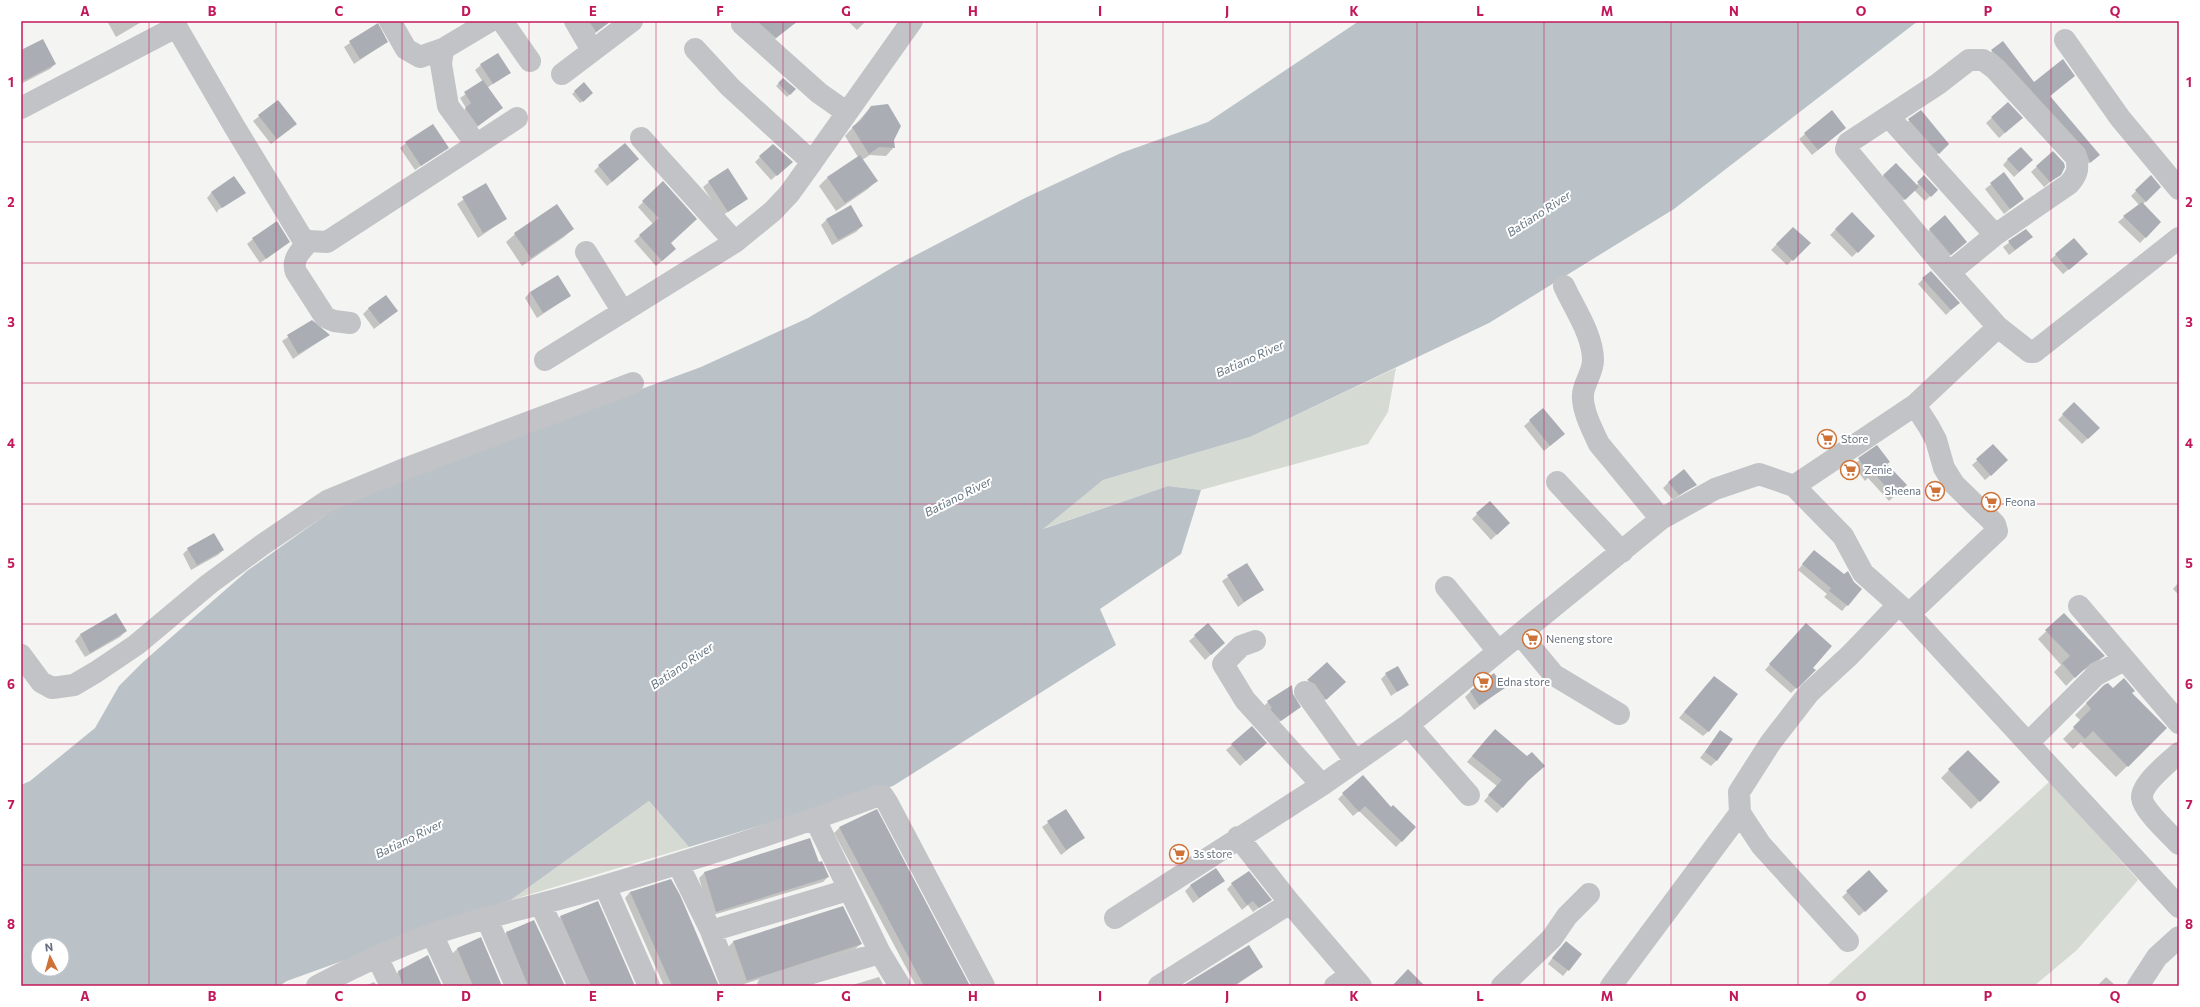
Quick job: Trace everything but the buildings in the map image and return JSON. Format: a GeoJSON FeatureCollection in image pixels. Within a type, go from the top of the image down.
{"type":"FeatureCollection","features":[{"type":"Feature","properties":{"kind":"street"},"geometry":{"type":"LineString","coordinates":[[390,21],[406,49],[420,57],[443,49],[490,21]]}},
{"type":"Feature","properties":{"kind":"street"},"geometry":{"type":"LineString","coordinates":[[502,21],[530,61]]}},
{"type":"Feature","properties":{"kind":"street"},"geometry":{"type":"LineString","coordinates":[[575,21],[592,50]]}},
{"type":"Feature","properties":{"kind":"street"},"geometry":{"type":"LineString","coordinates":[[562,74],[632,21]]}},
{"type":"Feature","properties":{"kind":"street"},"geometry":{"type":"LineString","coordinates":[[545,360],[735,242],[773,211],[789,194],[912,21]]}},
{"type":"Feature","properties":{"kind":"street"},"geometry":{"type":"LineString","coordinates":[[21,108],[174,24],[302,238],[309,241],[327,242],[517,118]]}},
{"type":"Feature","properties":{"kind":"street"},"geometry":{"type":"LineString","coordinates":[[742,24],[819,93],[846,112]]}},
{"type":"Feature","properties":{"kind":"street"},"geometry":{"type":"LineString","coordinates":[[2065,40],[2120,118],[2179,189]]}},
{"type":"Feature","properties":{"kind":"street"},"geometry":{"type":"LineString","coordinates":[[443,49],[441,64],[448,106],[476,144]]}},
{"type":"Feature","properties":{"kind":"street"},"geometry":{"type":"LineString","coordinates":[[695,49],[730,87],[812,162]]}},
{"type":"Feature","properties":{"kind":"street"},"geometry":{"type":"LineString","coordinates":[[1950,272],[1995,235],[2069,184],[2076,175],[2078,167],[2076,157],[1995,69],[1983,60],[1969,60],[1938,84],[1848,143],[1846,146],[1846,152],[1950,272],[1998,327],[2030,352],[2034,352],[2179,238]]}},
{"type":"Feature","properties":{"kind":"street"},"geometry":{"type":"LineString","coordinates":[[1889,117],[1995,235]]}},
{"type":"Feature","properties":{"kind":"street"},"geometry":{"type":"LineString","coordinates":[[640,138],[735,242]]}},
{"type":"Feature","properties":{"kind":"street"},"geometry":{"type":"LineString","coordinates":[[309,241],[294,259],[293,265],[296,272],[325,317],[334,321],[350,323]]}},
{"type":"Feature","properties":{"kind":"street"},"geometry":{"type":"LineString","coordinates":[[586,252],[623,312]]}},
{"type":"Feature","properties":{"kind":"street"},"geometry":{"type":"LineString","coordinates":[[1564,286],[1590,341],[1593,360],[1584,389],[1583,400],[1592,430],[1599,444],[1662,520]]}},
{"type":"Feature","properties":{"kind":"street"},"geometry":{"type":"LineString","coordinates":[[1794,486],[1915,405],[1998,327]]}},
{"type":"Feature","properties":{"kind":"street"},"geometry":{"type":"LineString","coordinates":[[21,655],[41,682],[52,688],[74,685],[136,645],[208,584],[262,545],[327,502],[407,468],[633,383]]}},
{"type":"Feature","properties":{"kind":"street"},"geometry":{"type":"LineString","coordinates":[[1848,941],[1761,845],[1740,813],[1739,792],[1771,742],[1809,693],[1903,609],[1997,530],[1995,524],[1954,484],[1944,468],[1936,440],[1915,405]]}},
{"type":"Feature","properties":{"kind":"street"},"geometry":{"type":"LineString","coordinates":[[1114,918],[1238,837],[1322,785],[1408,725],[1662,520],[1715,489],[1759,474],[1794,486],[1843,536],[1863,573],[1903,609],[2029,742],[2179,907]]}},
{"type":"Feature","properties":{"kind":"street"},"geometry":{"type":"LineString","coordinates":[[1557,482],[1622,552]]}},
{"type":"Feature","properties":{"kind":"street"},"geometry":{"type":"LineString","coordinates":[[1446,587],[1498,651]]}},
{"type":"Feature","properties":{"kind":"street"},"geometry":{"type":"LineString","coordinates":[[2079,606],[2179,723]]}},
{"type":"Feature","properties":{"kind":"street"},"geometry":{"type":"LineString","coordinates":[[1520,634],[1554,675],[1619,714]]}},
{"type":"Feature","properties":{"kind":"street"},"geometry":{"type":"LineString","coordinates":[[1255,641],[1241,646],[1223,664],[1245,700],[1322,785]]}},
{"type":"Feature","properties":{"kind":"street"},"geometry":{"type":"LineString","coordinates":[[2029,742],[2096,675],[2124,660]]}},
{"type":"Feature","properties":{"kind":"street"},"geometry":{"type":"LineString","coordinates":[[1305,692],[1355,761]]}},
{"type":"Feature","properties":{"kind":"street"},"geometry":{"type":"LineString","coordinates":[[1408,725],[1469,795]]}},
{"type":"Feature","properties":{"kind":"street"},"geometry":{"type":"LineString","coordinates":[[2179,753],[2154,776],[2144,789],[2142,797],[2145,806],[2179,844]]}},
{"type":"Feature","properties":{"kind":"street"},"geometry":{"type":"LineString","coordinates":[[323,985],[377,957],[432,934],[486,917],[541,905],[678,864],[815,819],[877,796],[883,796],[984,986]]}},
{"type":"Feature","properties":{"kind":"street"},"geometry":{"type":"LineString","coordinates":[[1611,986],[1634,958],[1740,813]]}},
{"type":"Feature","properties":{"kind":"street"},"geometry":{"type":"LineString","coordinates":[[815,819],[848,890],[880,953],[900,986]]}},
{"type":"Feature","properties":{"kind":"street"},"geometry":{"type":"LineString","coordinates":[[1238,837],[1349,982]]}},
{"type":"Feature","properties":{"kind":"street"},"geometry":{"type":"LineString","coordinates":[[678,864],[711,931],[732,986]]}},
{"type":"Feature","properties":{"kind":"street"},"geometry":{"type":"LineString","coordinates":[[605,886],[649,986]]}},
{"type":"Feature","properties":{"kind":"street"},"geometry":{"type":"LineString","coordinates":[[711,931],[848,890]]}},
{"type":"Feature","properties":{"kind":"street"},"geometry":{"type":"LineString","coordinates":[[1502,986],[1552,938],[1567,916],[1589,894]]}},
{"type":"Feature","properties":{"kind":"street"},"geometry":{"type":"LineString","coordinates":[[1158,986],[1290,903]]}},
{"type":"Feature","properties":{"kind":"street"},"geometry":{"type":"LineString","coordinates":[[541,905],[579,986]]}},
{"type":"Feature","properties":{"kind":"street"},"geometry":{"type":"LineString","coordinates":[[486,917],[516,986]]}},
{"type":"Feature","properties":{"kind":"street"},"geometry":{"type":"LineString","coordinates":[[432,934],[456,986]]}},
{"type":"Feature","properties":{"kind":"street"},"geometry":{"type":"LineString","coordinates":[[2138,986],[2157,957],[2179,937]]}},
{"type":"Feature","properties":{"kind":"street"},"geometry":{"type":"LineString","coordinates":[[768,986],[880,953]]}},
{"type":"Feature","properties":{"kind":"street"},"geometry":{"type":"LineString","coordinates":[[377,957],[391,986]]}},
{"type":"Feature","properties":{"kind":"shaded area"},"geometry":{"type":"Polygon","coordinates":[[[1396,368],[1388,412],[1368,444],[1201,490],[1168,486],[1042,529],[1103,480],[1250,437],[1396,368]]]}},
{"type":"Feature","properties":{"kind":"shaded area"},"geometry":{"type":"Polygon","coordinates":[[[2050,781],[2138,880],[2077,950],[2034,986],[1826,986],[2050,781]]]}},
{"type":"Feature","properties":{"kind":"shaded area"},"geometry":{"type":"Polygon","coordinates":[[[649,801],[689,847],[511,900],[649,801]]]}},
{"type":"Feature","properties":{"kind":"water","name":"Batiano River"},"geometry":{"type":"Polygon","coordinates":[[[1359,21],[1918,21],[1674,209],[1489,323],[1250,437],[1103,480],[1043,529],[1168,486],[1201,490],[1181,554],[1100,609],[1116,645],[893,786],[689,847],[649,801],[511,900],[287,981],[279,986],[21,986],[21,785],[30,781],[95,728],[119,686],[144,661],[247,571],[331,511],[414,473],[701,367],[808,318],[895,266],[1025,198],[1121,153],[1208,122],[1359,21]]]}},
{"type":"Feature","properties":{"kind":"place","name":"Store"},"geometry":{"type":"Point","coordinates":[1827,439]}},
{"type":"Feature","properties":{"kind":"place","name":"Zenie"},"geometry":{"type":"Point","coordinates":[1850,470]}},
{"type":"Feature","properties":{"kind":"place","name":"Sheena"},"geometry":{"type":"Point","coordinates":[1935,491]}},
{"type":"Feature","properties":{"kind":"place","name":"Feona"},"geometry":{"type":"Point","coordinates":[1991,502]}},
{"type":"Feature","properties":{"kind":"place","name":"Neneng store"},"geometry":{"type":"Point","coordinates":[1532,639]}},
{"type":"Feature","properties":{"kind":"place","name":"Edna store"},"geometry":{"type":"Point","coordinates":[1483,682]}},
{"type":"Feature","properties":{"kind":"place","name":"3s store"},"geometry":{"type":"Point","coordinates":[1179,854]}}]}
